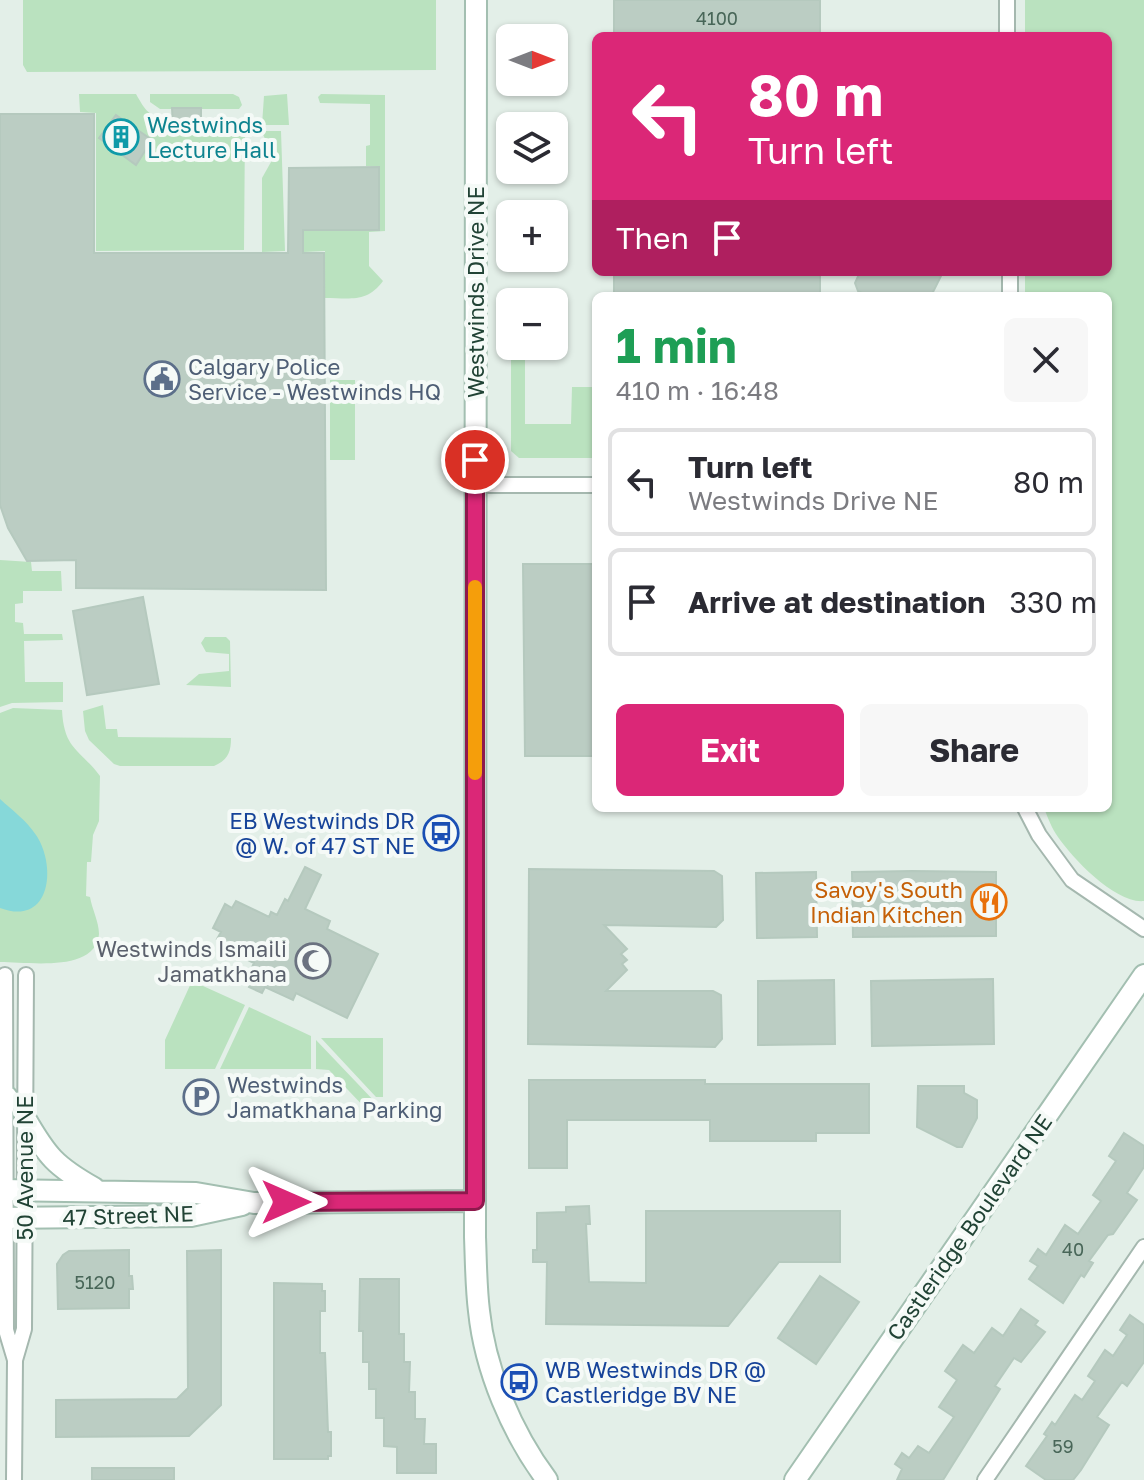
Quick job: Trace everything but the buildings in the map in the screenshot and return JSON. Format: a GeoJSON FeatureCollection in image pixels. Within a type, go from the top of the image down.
{"type":"FeatureCollection","features":[{"type":"Feature","properties":{"kind":"street","name":"Westwinds Drive NE"},"geometry":{"type":"LineString","coordinates":[[476,0],[475,1201],[479,1312],[485,1347],[504,1402],[532,1460],[547,1480]]}},
{"type":"Feature","properties":{"kind":"street"},"geometry":{"type":"LineString","coordinates":[[1007,0],[1007,32]]}},
{"type":"Feature","properties":{"kind":"street"},"geometry":{"type":"LineString","coordinates":[[475,485],[592,485]]}},
{"type":"Feature","properties":{"kind":"street"},"geometry":{"type":"LineString","coordinates":[[1027,812],[1039,835],[1072,880],[1144,929]]}},
{"type":"Feature","properties":{"kind":"street","name":"50 Avenue NE"},"geometry":{"type":"LineString","coordinates":[[5,975],[3,1025],[10,1190],[6,1330],[15,1360],[14,1480]]}},
{"type":"Feature","properties":{"kind":"street","name":"50 Avenue NE"},"geometry":{"type":"LineString","coordinates":[[10,1190],[25,1118],[26,975]]}},
{"type":"Feature","properties":{"kind":"street","name":"Castleridge Boulevard NE"},"geometry":{"type":"LineString","coordinates":[[795,1480],[1144,975]]}},
{"type":"Feature","properties":{"kind":"street"},"geometry":{"type":"LineString","coordinates":[[0,1117],[7,1097]]}},
{"type":"Feature","properties":{"kind":"street"},"geometry":{"type":"LineString","coordinates":[[25,1118],[52,1161],[64,1172],[97,1190]]}},
{"type":"Feature","properties":{"kind":"street","name":"47 Street NE"},"geometry":{"type":"LineString","coordinates":[[10,1190],[196,1193],[254,1203],[475,1201]]}},
{"type":"Feature","properties":{"kind":"street","name":"47 Street NE"},"geometry":{"type":"LineString","coordinates":[[10,1218],[191,1216],[254,1203]]}},
{"type":"Feature","properties":{"kind":"street"},"geometry":{"type":"LineString","coordinates":[[985,1480],[1144,1247]]}},
{"type":"Feature","properties":{"kind":"green space"},"geometry":{"type":"Polygon","coordinates":[[[23,0],[436,0],[436,70],[27,72],[23,65],[23,0]]]}},
{"type":"Feature","properties":{"kind":"green space"},"geometry":{"type":"Polygon","coordinates":[[[1025,0],[1144,0],[1144,901],[1133,900],[1108,888],[1084,868],[1056,834],[1046,812],[1112,812],[1112,292],[1025,292],[1025,276],[1112,276],[1112,32],[1025,32],[1025,0]]]}},
{"type":"Feature","properties":{"kind":"green space"},"geometry":{"type":"Polygon","coordinates":[[[79,94],[136,94],[148,112],[168,119],[169,126],[207,126],[207,118],[241,120],[245,125],[244,250],[96,251],[96,113],[80,112],[79,94]]]}},
{"type":"Feature","properties":{"kind":"green space"},"geometry":{"type":"Polygon","coordinates":[[[150,94],[233,94],[239,97],[242,105],[239,109],[160,109],[150,102],[150,94]]]}},
{"type":"Feature","properties":{"kind":"green space"},"geometry":{"type":"Polygon","coordinates":[[[287,94],[289,125],[262,125],[264,96],[287,94]]]}},
{"type":"Feature","properties":{"kind":"green space"},"geometry":{"type":"Polygon","coordinates":[[[321,94],[385,95],[385,231],[369,232],[369,266],[383,281],[371,293],[357,298],[325,298],[325,251],[304,252],[304,231],[380,230],[380,166],[366,166],[366,146],[370,145],[370,104],[320,103],[318,97],[321,94]]]}},
{"type":"Feature","properties":{"kind":"green space"},"geometry":{"type":"Polygon","coordinates":[[[261,131],[281,131],[285,251],[262,252],[262,178],[271,162],[271,150],[261,131]]]}},
{"type":"Feature","properties":{"kind":"green space"},"geometry":{"type":"Polygon","coordinates":[[[511,360],[525,360],[525,424],[571,424],[572,387],[592,387],[592,458],[519,458],[511,451],[511,360]]]}},
{"type":"Feature","properties":{"kind":"green space"},"geometry":{"type":"Polygon","coordinates":[[[330,380],[355,380],[355,460],[330,460],[330,380]]]}},
{"type":"Feature","properties":{"kind":"green space"},"geometry":{"type":"Polygon","coordinates":[[[0,560],[31,562],[32,571],[61,571],[62,591],[23,591],[23,603],[15,604],[15,622],[23,623],[24,634],[62,634],[63,640],[24,641],[25,682],[63,682],[63,702],[12,703],[0,707],[0,560]]]}},
{"type":"Feature","properties":{"kind":"green space"},"geometry":{"type":"Polygon","coordinates":[[[205,637],[226,637],[230,641],[231,687],[186,685],[199,674],[229,671],[229,654],[206,652],[201,643],[205,637]]]}},
{"type":"Feature","properties":{"kind":"green space"},"geometry":{"type":"Polygon","coordinates":[[[103,705],[106,729],[117,729],[118,737],[231,738],[229,751],[223,761],[214,766],[114,764],[89,740],[85,731],[83,711],[103,705]]]}},
{"type":"Feature","properties":{"kind":"green space"},"geometry":{"type":"Polygon","coordinates":[[[13,708],[62,710],[66,733],[74,748],[100,776],[99,821],[93,835],[91,862],[87,862],[86,896],[90,897],[99,934],[95,946],[86,955],[74,960],[59,963],[0,962],[0,713],[13,708]]]}},
{"type":"Feature","properties":{"kind":"green space"},"geometry":{"type":"Polygon","coordinates":[[[192,981],[245,1005],[215,1069],[165,1069],[165,1040],[192,981]]]}},
{"type":"Feature","properties":{"kind":"green space"},"geometry":{"type":"Polygon","coordinates":[[[249,1007],[311,1036],[311,1069],[220,1069],[249,1007]]]}},
{"type":"Feature","properties":{"kind":"green space"},"geometry":{"type":"Polygon","coordinates":[[[321,1038],[383,1038],[383,1097],[376,1097],[321,1038]]]}},
{"type":"Feature","properties":{"kind":"green space"},"geometry":{"type":"Polygon","coordinates":[[[316,1040],[377,1104],[377,1111],[368,1111],[329,1070],[316,1069],[316,1040]]]}},
{"type":"Feature","properties":{"kind":"water"},"geometry":{"type":"Polygon","coordinates":[[[0,799],[36,835],[46,862],[45,890],[39,901],[30,909],[17,912],[0,908],[0,799]]]}},
{"type":"Feature","properties":{"kind":"slow traffic"},"geometry":{"type":"LineString","coordinates":[[475,587],[475,773]]}},
{"type":"Feature","properties":{"kind":"place","name":"Westwinds Lecture Hall"},"geometry":{"type":"Point","coordinates":[121,137]}},
{"type":"Feature","properties":{"kind":"place","name":"Calgary Police Service - Westwinds HQ"},"geometry":{"type":"Point","coordinates":[162,379]}},
{"type":"Feature","properties":{"kind":"place","name":"EB Westwinds DR @ W. of 47 ST NE"},"geometry":{"type":"Point","coordinates":[441,833]}},
{"type":"Feature","properties":{"kind":"place","name":"Savoy's South Indian Kitchen"},"geometry":{"type":"Point","coordinates":[989,902]}},
{"type":"Feature","properties":{"kind":"place","name":"Westwinds Ismaili Jamatkhana"},"geometry":{"type":"Point","coordinates":[313,961]}},
{"type":"Feature","properties":{"kind":"place","name":"Westwinds Jamatkhana Parking"},"geometry":{"type":"Point","coordinates":[201,1097]}},
{"type":"Feature","properties":{"kind":"place","name":"WB Westwinds DR @ Castleridge BV NE"},"geometry":{"type":"Point","coordinates":[519,1382]}},
{"type":"Feature","properties":{"kind":"route"},"geometry":{"type":"LineString","coordinates":[[286,1202],[475,1201],[475,460]]}}]}
